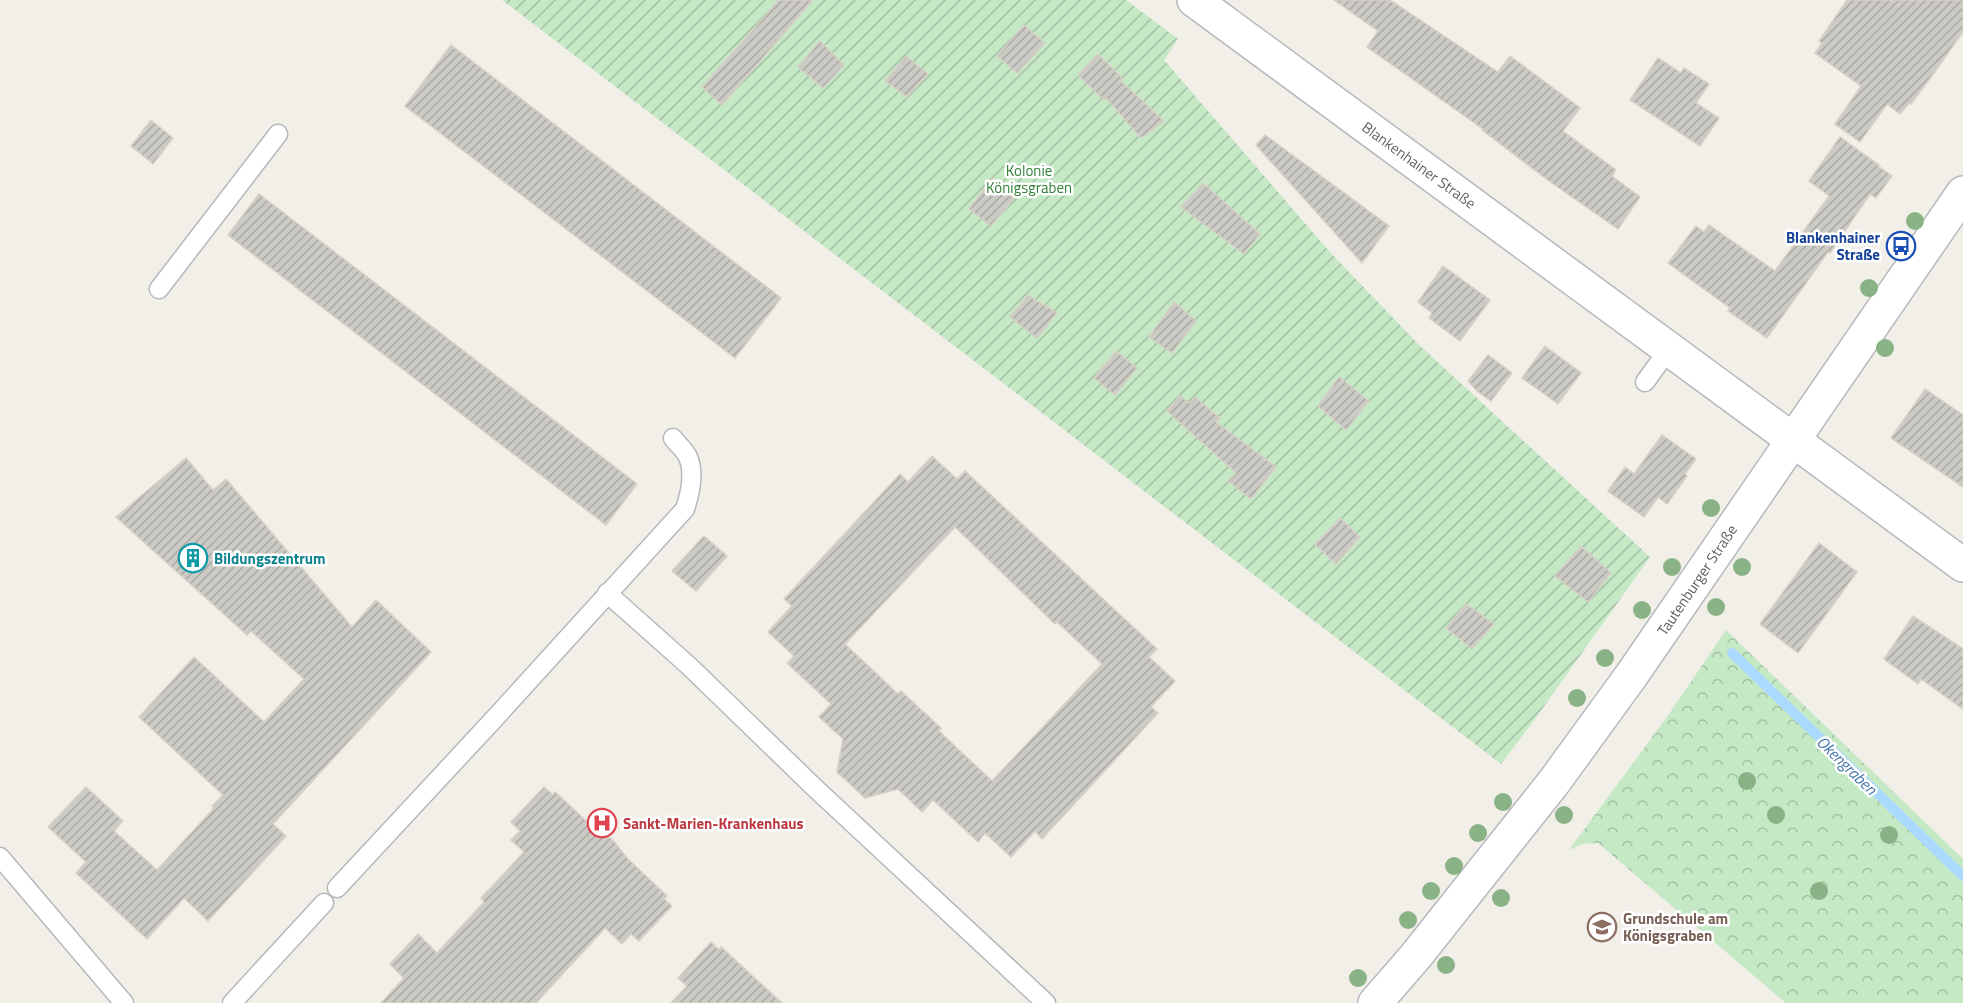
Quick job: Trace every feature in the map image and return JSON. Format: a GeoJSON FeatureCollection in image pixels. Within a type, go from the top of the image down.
{"type":"FeatureCollection","features":[{"type":"Feature","properties":{"kind":"street","name":"Blankenhainer Straße"},"geometry":{"type":"LineString","coordinates":[[1194,0],[1963,566]]}},
{"type":"Feature","properties":{"kind":"street","name":"Tautenburger Straße"},"geometry":{"type":"LineString","coordinates":[[1375,1003],[1415,957],[1554,782],[1631,676],[1963,193]]}},
{"type":"Feature","properties":{"kind":"lane"},"geometry":{"type":"LineString","coordinates":[[159,289],[278,134]]}},
{"type":"Feature","properties":{"kind":"lane"},"geometry":{"type":"LineString","coordinates":[[1645,382],[1669,349]]}},
{"type":"Feature","properties":{"kind":"lane"},"geometry":{"type":"LineString","coordinates":[[337,888],[685,509],[690,493],[688,457],[673,438]]}},
{"type":"Feature","properties":{"kind":"lane"},"geometry":{"type":"LineString","coordinates":[[607,593],[689,666],[816,789],[1046,1003]]}},
{"type":"Feature","properties":{"kind":"lane"},"geometry":{"type":"LineString","coordinates":[[0,857],[124,1003]]}},
{"type":"Feature","properties":{"kind":"lane"},"geometry":{"type":"LineString","coordinates":[[232,1003],[324,903]]}},
{"type":"Feature","properties":{"kind":"green space","name":"Kolonie Königsgraben"},"geometry":{"type":"Polygon","coordinates":[[[502,0],[1126,0],[1178,39],[1164,60],[1328,250],[1418,344],[1650,557],[1501,764],[502,0]]]}},
{"type":"Feature","properties":{"kind":"green space"},"geometry":{"type":"Polygon","coordinates":[[[1726,630],[1963,859],[1963,1003],[1786,1003],[1598,843],[1582,844],[1569,850],[1667,717],[1726,630]]]}},
{"type":"Feature","properties":{"kind":"building"},"geometry":{"type":"Polygon","coordinates":[[[779,0],[813,0],[722,105],[702,87],[779,0]]]}},
{"type":"Feature","properties":{"kind":"building"},"geometry":{"type":"Polygon","coordinates":[[[1334,0],[1390,0],[1498,72],[1510,56],[1580,108],[1563,131],[1616,170],[1612,176],[1640,197],[1618,229],[1367,47],[1378,31],[1334,0]]]}},
{"type":"Feature","properties":{"kind":"building"},"geometry":{"type":"Polygon","coordinates":[[[1847,0],[1963,0],[1963,32],[1934,73],[1911,104],[1909,103],[1900,114],[1887,104],[1860,142],[1835,124],[1861,86],[1815,53],[1822,43],[1819,41],[1847,0]]]}},
{"type":"Feature","properties":{"kind":"building"},"geometry":{"type":"Polygon","coordinates":[[[1024,25],[1045,43],[1017,73],[997,56],[1024,25]]]}},
{"type":"Feature","properties":{"kind":"building"},"geometry":{"type":"Polygon","coordinates":[[[820,41],[844,65],[823,88],[798,67],[820,41]]]}},
{"type":"Feature","properties":{"kind":"building"},"geometry":{"type":"Polygon","coordinates":[[[451,45],[781,298],[735,358],[405,106],[451,45]]]}},
{"type":"Feature","properties":{"kind":"building"},"geometry":{"type":"Polygon","coordinates":[[[1098,54],[1123,79],[1121,81],[1164,121],[1141,138],[1106,98],[1104,100],[1078,75],[1098,54]]]}},
{"type":"Feature","properties":{"kind":"building"},"geometry":{"type":"Polygon","coordinates":[[[906,56],[928,74],[907,97],[885,81],[906,56]]]}},
{"type":"Feature","properties":{"kind":"building"},"geometry":{"type":"Polygon","coordinates":[[[1658,58],[1681,73],[1684,68],[1709,84],[1696,103],[1719,118],[1700,146],[1630,100],[1658,58]]]}},
{"type":"Feature","properties":{"kind":"building"},"geometry":{"type":"Polygon","coordinates":[[[151,120],[173,138],[153,164],[131,146],[151,120]]]}},
{"type":"Feature","properties":{"kind":"building"},"geometry":{"type":"Polygon","coordinates":[[[1265,135],[1389,226],[1362,263],[1256,145],[1265,135]]]}},
{"type":"Feature","properties":{"kind":"building"},"geometry":{"type":"Polygon","coordinates":[[[1840,137],[1892,176],[1876,198],[1870,194],[1767,338],[1728,311],[1730,308],[1668,263],[1696,226],[1704,232],[1709,225],[1775,271],[1829,196],[1809,181],[1840,137]]]}},
{"type":"Feature","properties":{"kind":"building"},"geometry":{"type":"Polygon","coordinates":[[[993,178],[1016,196],[991,226],[969,209],[993,178]]]}},
{"type":"Feature","properties":{"kind":"building"},"geometry":{"type":"Polygon","coordinates":[[[1203,183],[1260,234],[1244,254],[1181,207],[1203,183]]]}},
{"type":"Feature","properties":{"kind":"building"},"geometry":{"type":"Polygon","coordinates":[[[259,194],[637,484],[606,525],[228,235],[259,194]]]}},
{"type":"Feature","properties":{"kind":"building"},"geometry":{"type":"Polygon","coordinates":[[[1443,266],[1490,300],[1460,341],[1429,318],[1432,313],[1418,302],[1443,266]]]}},
{"type":"Feature","properties":{"kind":"building"},"geometry":{"type":"Polygon","coordinates":[[[1028,295],[1057,313],[1037,338],[1010,317],[1028,295]]]}},
{"type":"Feature","properties":{"kind":"building"},"geometry":{"type":"Polygon","coordinates":[[[1174,302],[1196,321],[1172,353],[1149,337],[1174,302]]]}},
{"type":"Feature","properties":{"kind":"building"},"geometry":{"type":"Polygon","coordinates":[[[1545,346],[1581,373],[1558,404],[1522,378],[1545,346]]]}},
{"type":"Feature","properties":{"kind":"building"},"geometry":{"type":"Polygon","coordinates":[[[1116,351],[1137,368],[1115,395],[1094,378],[1116,351]]]}},
{"type":"Feature","properties":{"kind":"building"},"geometry":{"type":"Polygon","coordinates":[[[1488,355],[1512,373],[1491,401],[1468,381],[1488,355]]]}},
{"type":"Feature","properties":{"kind":"building"},"geometry":{"type":"Polygon","coordinates":[[[1339,377],[1369,401],[1346,430],[1318,406],[1339,377]]]}},
{"type":"Feature","properties":{"kind":"building"},"geometry":{"type":"Polygon","coordinates":[[[1925,389],[1963,415],[1963,487],[1891,438],[1925,389]]]}},
{"type":"Feature","properties":{"kind":"building"},"geometry":{"type":"Polygon","coordinates":[[[1180,396],[1190,403],[1195,397],[1220,418],[1216,422],[1276,467],[1251,499],[1228,481],[1236,473],[1167,411],[1180,396]]]}},
{"type":"Feature","properties":{"kind":"building"},"geometry":{"type":"Polygon","coordinates":[[[1662,435],[1696,459],[1667,504],[1658,497],[1644,517],[1608,491],[1625,467],[1634,474],[1662,435]]]}},
{"type":"Feature","properties":{"kind":"building"},"geometry":{"type":"Polygon","coordinates":[[[932,456],[957,479],[965,471],[1157,649],[1149,657],[1175,681],[1151,707],[1158,713],[1042,839],[1035,831],[1011,857],[985,833],[978,842],[933,800],[922,812],[898,789],[865,798],[837,772],[843,739],[819,717],[831,704],[787,663],[794,656],[768,632],[792,606],[784,599],[900,474],[908,482],[932,456]],[[955,527],[845,644],[898,694],[901,691],[941,728],[939,731],[992,781],[1102,664],[1057,622],[1055,624],[955,527]]]}},
{"type":"Feature","properties":{"kind":"building"},"geometry":{"type":"Polygon","coordinates":[[[186,458],[213,490],[226,479],[352,627],[376,600],[431,652],[273,824],[286,836],[208,921],[184,898],[147,939],[76,873],[86,862],[48,827],[86,787],[123,821],[114,831],[157,870],[214,808],[212,806],[223,795],[139,717],[194,657],[264,722],[304,679],[251,631],[247,635],[116,517],[186,458]]]}},
{"type":"Feature","properties":{"kind":"building"},"geometry":{"type":"Polygon","coordinates":[[[1340,518],[1360,537],[1336,564],[1315,544],[1340,518]]]}},
{"type":"Feature","properties":{"kind":"building"},"geometry":{"type":"Polygon","coordinates":[[[704,536],[727,556],[696,591],[672,571],[704,536]]]}},
{"type":"Feature","properties":{"kind":"building"},"geometry":{"type":"Polygon","coordinates":[[[1819,543],[1857,572],[1798,653],[1760,624],[1819,543]]]}},
{"type":"Feature","properties":{"kind":"building"},"geometry":{"type":"Polygon","coordinates":[[[1581,546],[1611,573],[1588,602],[1555,576],[1581,546]]]}},
{"type":"Feature","properties":{"kind":"building"},"geometry":{"type":"Polygon","coordinates":[[[1466,604],[1494,624],[1472,649],[1446,628],[1466,604]]]}},
{"type":"Feature","properties":{"kind":"building"},"geometry":{"type":"Polygon","coordinates":[[[1913,616],[1963,649],[1963,709],[1921,679],[1918,684],[1884,659],[1913,616]]]}},
{"type":"Feature","properties":{"kind":"building"},"geometry":{"type":"Polygon","coordinates":[[[544,787],[553,795],[555,792],[595,829],[613,840],[627,858],[667,896],[664,899],[672,906],[639,941],[631,934],[622,944],[605,928],[536,1003],[381,1003],[404,978],[390,964],[418,934],[437,953],[484,902],[481,898],[524,852],[511,840],[520,831],[511,822],[544,787]]]}},
{"type":"Feature","properties":{"kind":"building"},"geometry":{"type":"Polygon","coordinates":[[[711,942],[719,950],[721,947],[782,1003],[671,1003],[687,986],[678,978],[711,942]]]}},
{"type":"Feature","properties":{"kind":"waterway","name":"Okengraben"},"geometry":{"type":"LineString","coordinates":[[1732,653],[1963,876]]}},
{"type":"Feature","properties":{"kind":"place","name":"Blankenhainer Straße"},"geometry":{"type":"Point","coordinates":[1901,246]}},
{"type":"Feature","properties":{"kind":"place","name":"Bildungszentrum"},"geometry":{"type":"Point","coordinates":[193,558]}},
{"type":"Feature","properties":{"kind":"place","name":"Sankt-Marien-Krankenhaus"},"geometry":{"type":"Point","coordinates":[602,823]}},
{"type":"Feature","properties":{"kind":"place","name":"Grundschule am Königsgraben"},"geometry":{"type":"Point","coordinates":[1602,927]}}]}
